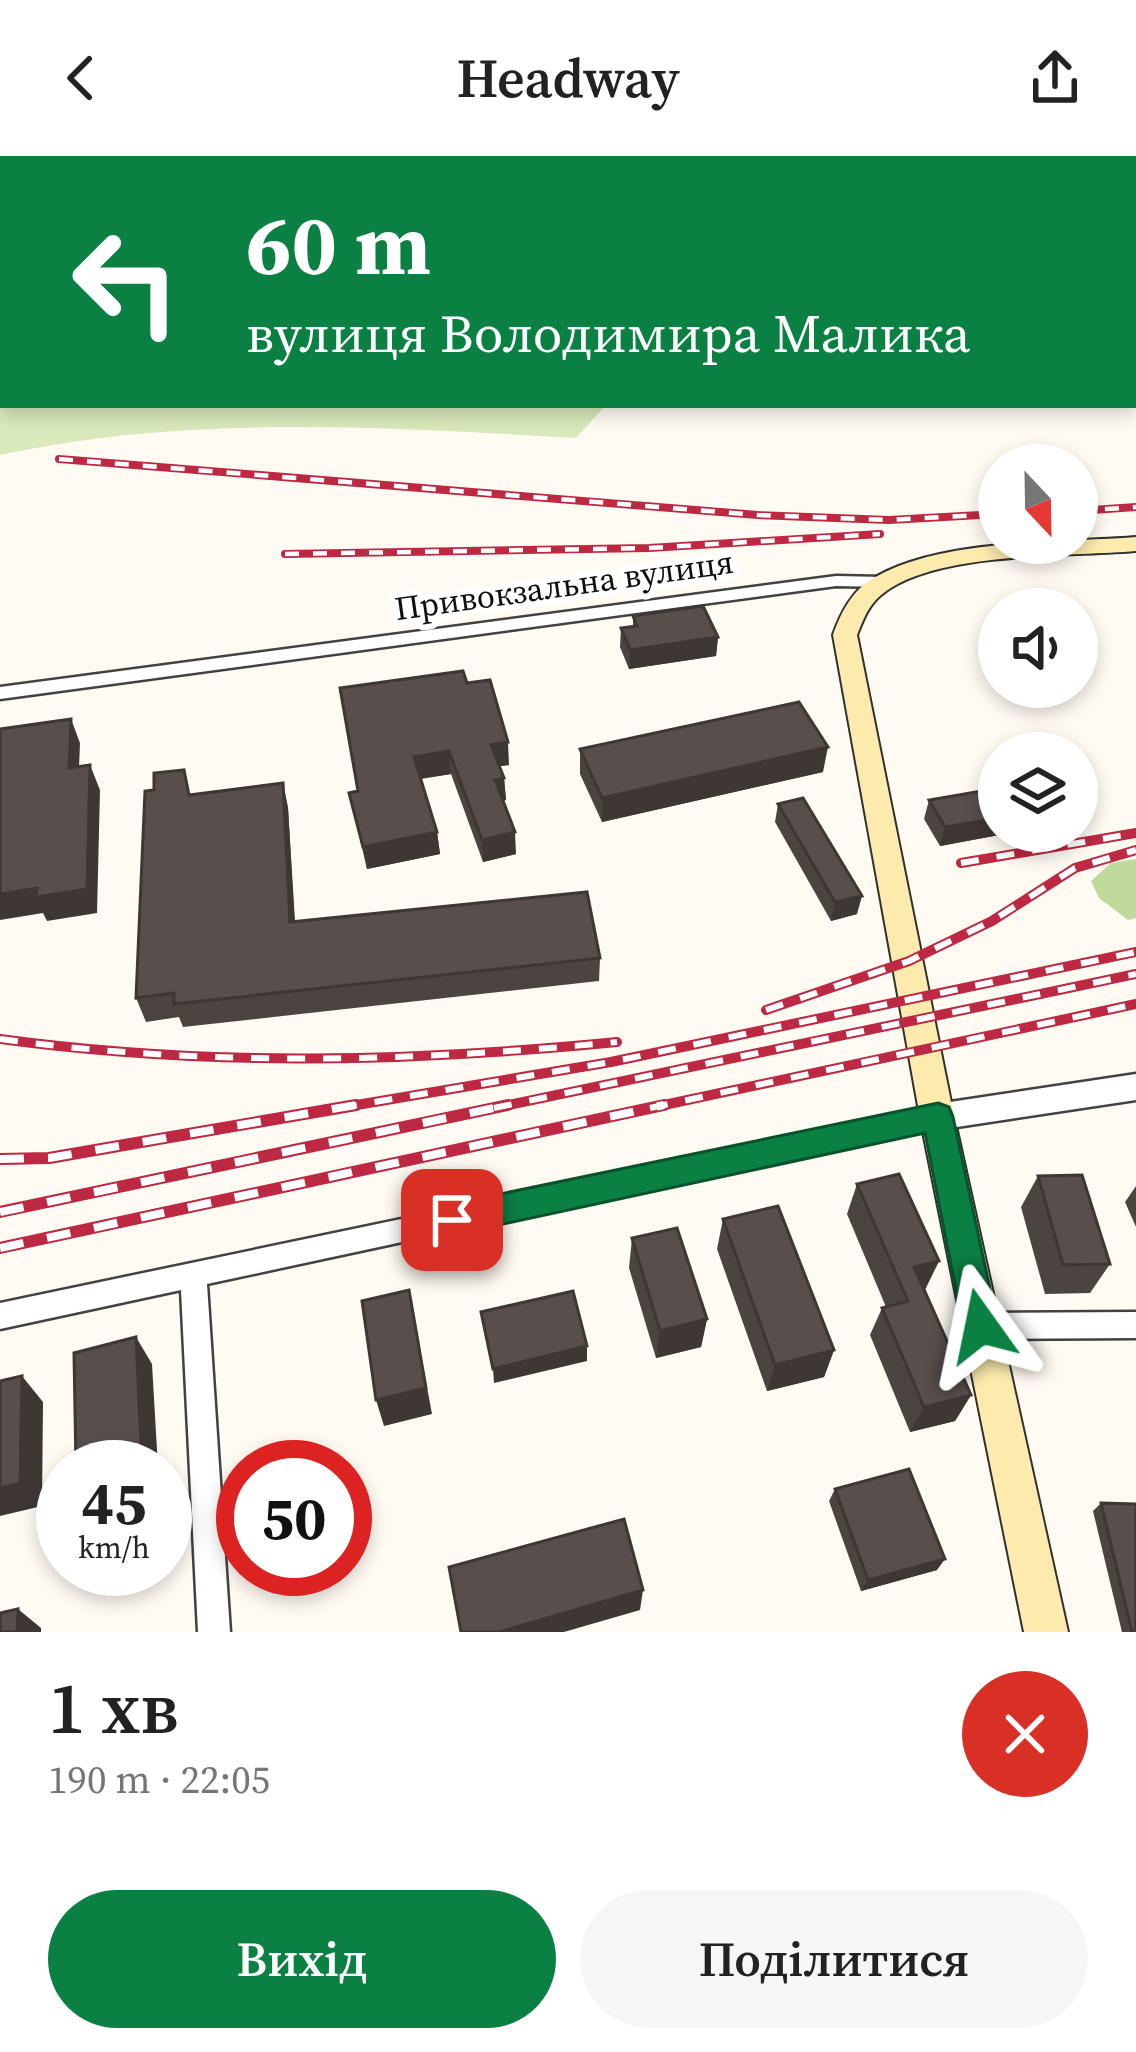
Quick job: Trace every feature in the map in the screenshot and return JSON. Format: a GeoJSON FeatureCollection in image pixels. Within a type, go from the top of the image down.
{"type":"FeatureCollection","features":[{"type":"Feature","properties":{"kind":"main road","name":"Привокзальна вулиця"},"geometry":{"type":"LineString","coordinates":[[883,581],[934,566],[1136,544]]}},
{"type":"Feature","properties":{"kind":"main road"},"geometry":{"type":"LineString","coordinates":[[883,581],[855,606],[845,635],[938,1117],[1046,1632]]}},
{"type":"Feature","properties":{"kind":"street","name":"Привокзальна вулиця"},"geometry":{"type":"LineString","coordinates":[[0,693],[836,580],[883,581]]}},
{"type":"Feature","properties":{"kind":"street"},"geometry":{"type":"LineString","coordinates":[[0,1316],[938,1117],[1136,1087]]}},
{"type":"Feature","properties":{"kind":"street"},"geometry":{"type":"LineString","coordinates":[[193,1274],[214,1632]]}},
{"type":"Feature","properties":{"kind":"street"},"geometry":{"type":"LineString","coordinates":[[981,1326],[1136,1325]]}},
{"type":"Feature","properties":{"kind":"green space"},"geometry":{"type":"Polygon","coordinates":[[[0,408],[603,408],[576,438],[359,428],[215,429],[71,442],[0,455],[0,408]]]}},
{"type":"Feature","properties":{"kind":"green space"},"geometry":{"type":"Polygon","coordinates":[[[1136,859],[1136,918],[1128,920],[1099,898],[1091,881],[1111,863],[1136,859]]]}},
{"type":"Feature","properties":{"kind":"building"},"geometry":{"type":"Polygon","coordinates":[[[703,606],[718,637],[630,650],[621,628],[637,626],[633,616],[703,606]]]}},
{"type":"Feature","properties":{"kind":"building"},"geometry":{"type":"Polygon","coordinates":[[[463,671],[467,683],[490,680],[508,742],[491,745],[504,778],[495,780],[515,832],[482,840],[449,751],[414,757],[437,832],[363,847],[349,793],[358,791],[340,688],[463,671]]]}},
{"type":"Feature","properties":{"kind":"building"},"geometry":{"type":"Polygon","coordinates":[[[799,702],[828,747],[602,798],[580,749],[799,702]]]}},
{"type":"Feature","properties":{"kind":"building"},"geometry":{"type":"Polygon","coordinates":[[[71,719],[69,768],[90,765],[87,889],[36,897],[37,888],[0,894],[0,729],[71,719]]]}},
{"type":"Feature","properties":{"kind":"building"},"geometry":{"type":"Polygon","coordinates":[[[184,770],[189,795],[283,783],[290,922],[587,892],[600,958],[174,1004],[174,993],[136,998],[145,791],[154,790],[154,773],[184,770]]]}},
{"type":"Feature","properties":{"kind":"building"},"geometry":{"type":"Polygon","coordinates":[[[978,792],[978,822],[945,827],[929,800],[978,792]]]}},
{"type":"Feature","properties":{"kind":"building"},"geometry":{"type":"Polygon","coordinates":[[[803,798],[862,896],[835,902],[778,804],[803,798]]]}},
{"type":"Feature","properties":{"kind":"building"},"geometry":{"type":"Polygon","coordinates":[[[899,1174],[939,1261],[914,1267],[971,1395],[924,1407],[882,1308],[908,1301],[857,1184],[899,1174]]]}},
{"type":"Feature","properties":{"kind":"building"},"geometry":{"type":"Polygon","coordinates":[[[1082,1175],[1110,1264],[1063,1265],[1038,1176],[1082,1175]]]}},
{"type":"Feature","properties":{"kind":"building"},"geometry":{"type":"Polygon","coordinates":[[[778,1206],[834,1350],[775,1365],[723,1219],[778,1206]]]}},
{"type":"Feature","properties":{"kind":"building"},"geometry":{"type":"Polygon","coordinates":[[[677,1228],[707,1319],[660,1331],[632,1238],[677,1228]]]}},
{"type":"Feature","properties":{"kind":"building"},"geometry":{"type":"Polygon","coordinates":[[[409,1290],[426,1388],[376,1400],[362,1301],[409,1290]]]}},
{"type":"Feature","properties":{"kind":"building"},"geometry":{"type":"Polygon","coordinates":[[[573,1291],[587,1346],[493,1369],[481,1312],[573,1291]]]}},
{"type":"Feature","properties":{"kind":"building"},"geometry":{"type":"Polygon","coordinates":[[[136,1337],[141,1440],[76,1440],[74,1353],[136,1337]]]}},
{"type":"Feature","properties":{"kind":"building"},"geometry":{"type":"Polygon","coordinates":[[[22,1376],[20,1483],[0,1488],[0,1381],[22,1376]]]}},
{"type":"Feature","properties":{"kind":"building"},"geometry":{"type":"Polygon","coordinates":[[[909,1469],[945,1559],[868,1580],[835,1489],[909,1469]]]}},
{"type":"Feature","properties":{"kind":"building"},"geometry":{"type":"Polygon","coordinates":[[[1101,1503],[1136,1504],[1136,1632],[1132,1632],[1101,1503]]]}},
{"type":"Feature","properties":{"kind":"building"},"geometry":{"type":"Polygon","coordinates":[[[624,1519],[643,1590],[499,1632],[461,1632],[449,1567],[624,1519]]]}},
{"type":"Feature","properties":{"kind":"building"},"geometry":{"type":"Polygon","coordinates":[[[18,1609],[17,1632],[0,1632],[0,1613],[18,1609]]]}},
{"type":"Feature","properties":{"kind":"railway"},"geometry":{"type":"LineString","coordinates":[[59,459],[758,515],[889,520],[978,515]]}},
{"type":"Feature","properties":{"kind":"railway"},"geometry":{"type":"LineString","coordinates":[[1098,510],[1136,507]]}},
{"type":"Feature","properties":{"kind":"railway"},"geometry":{"type":"LineString","coordinates":[[285,554],[649,548],[880,534]]}},
{"type":"Feature","properties":{"kind":"railway"},"geometry":{"type":"LineString","coordinates":[[961,863],[1136,833]]}},
{"type":"Feature","properties":{"kind":"railway"},"geometry":{"type":"LineString","coordinates":[[766,1010],[909,961],[992,921],[1075,868],[1136,850]]}},
{"type":"Feature","properties":{"kind":"railway"},"geometry":{"type":"LineString","coordinates":[[339,1108],[611,1062],[1136,952]]}},
{"type":"Feature","properties":{"kind":"railway"},"geometry":{"type":"LineString","coordinates":[[494,1108],[1136,974]]}},
{"type":"Feature","properties":{"kind":"railway"},"geometry":{"type":"LineString","coordinates":[[661,1106],[1136,1004]]}},
{"type":"Feature","properties":{"kind":"railway"},"geometry":{"type":"LineString","coordinates":[[0,1039],[232,1058],[462,1054],[617,1042]]}},
{"type":"Feature","properties":{"kind":"railway"},"geometry":{"type":"LineString","coordinates":[[0,1159],[49,1158],[356,1105]]}},
{"type":"Feature","properties":{"kind":"railway"},"geometry":{"type":"LineString","coordinates":[[0,1212],[508,1105]]}},
{"type":"Feature","properties":{"kind":"railway"},"geometry":{"type":"LineString","coordinates":[[0,1248],[661,1106]]}},
{"type":"Feature","properties":{"kind":"railway"},"geometry":{"type":"LineString","coordinates":[[650,1108],[661,1106]]}},
{"type":"Feature","properties":{"kind":"route"},"geometry":{"type":"LineString","coordinates":[[452,1220],[938,1117],[981,1326]]}}]}
